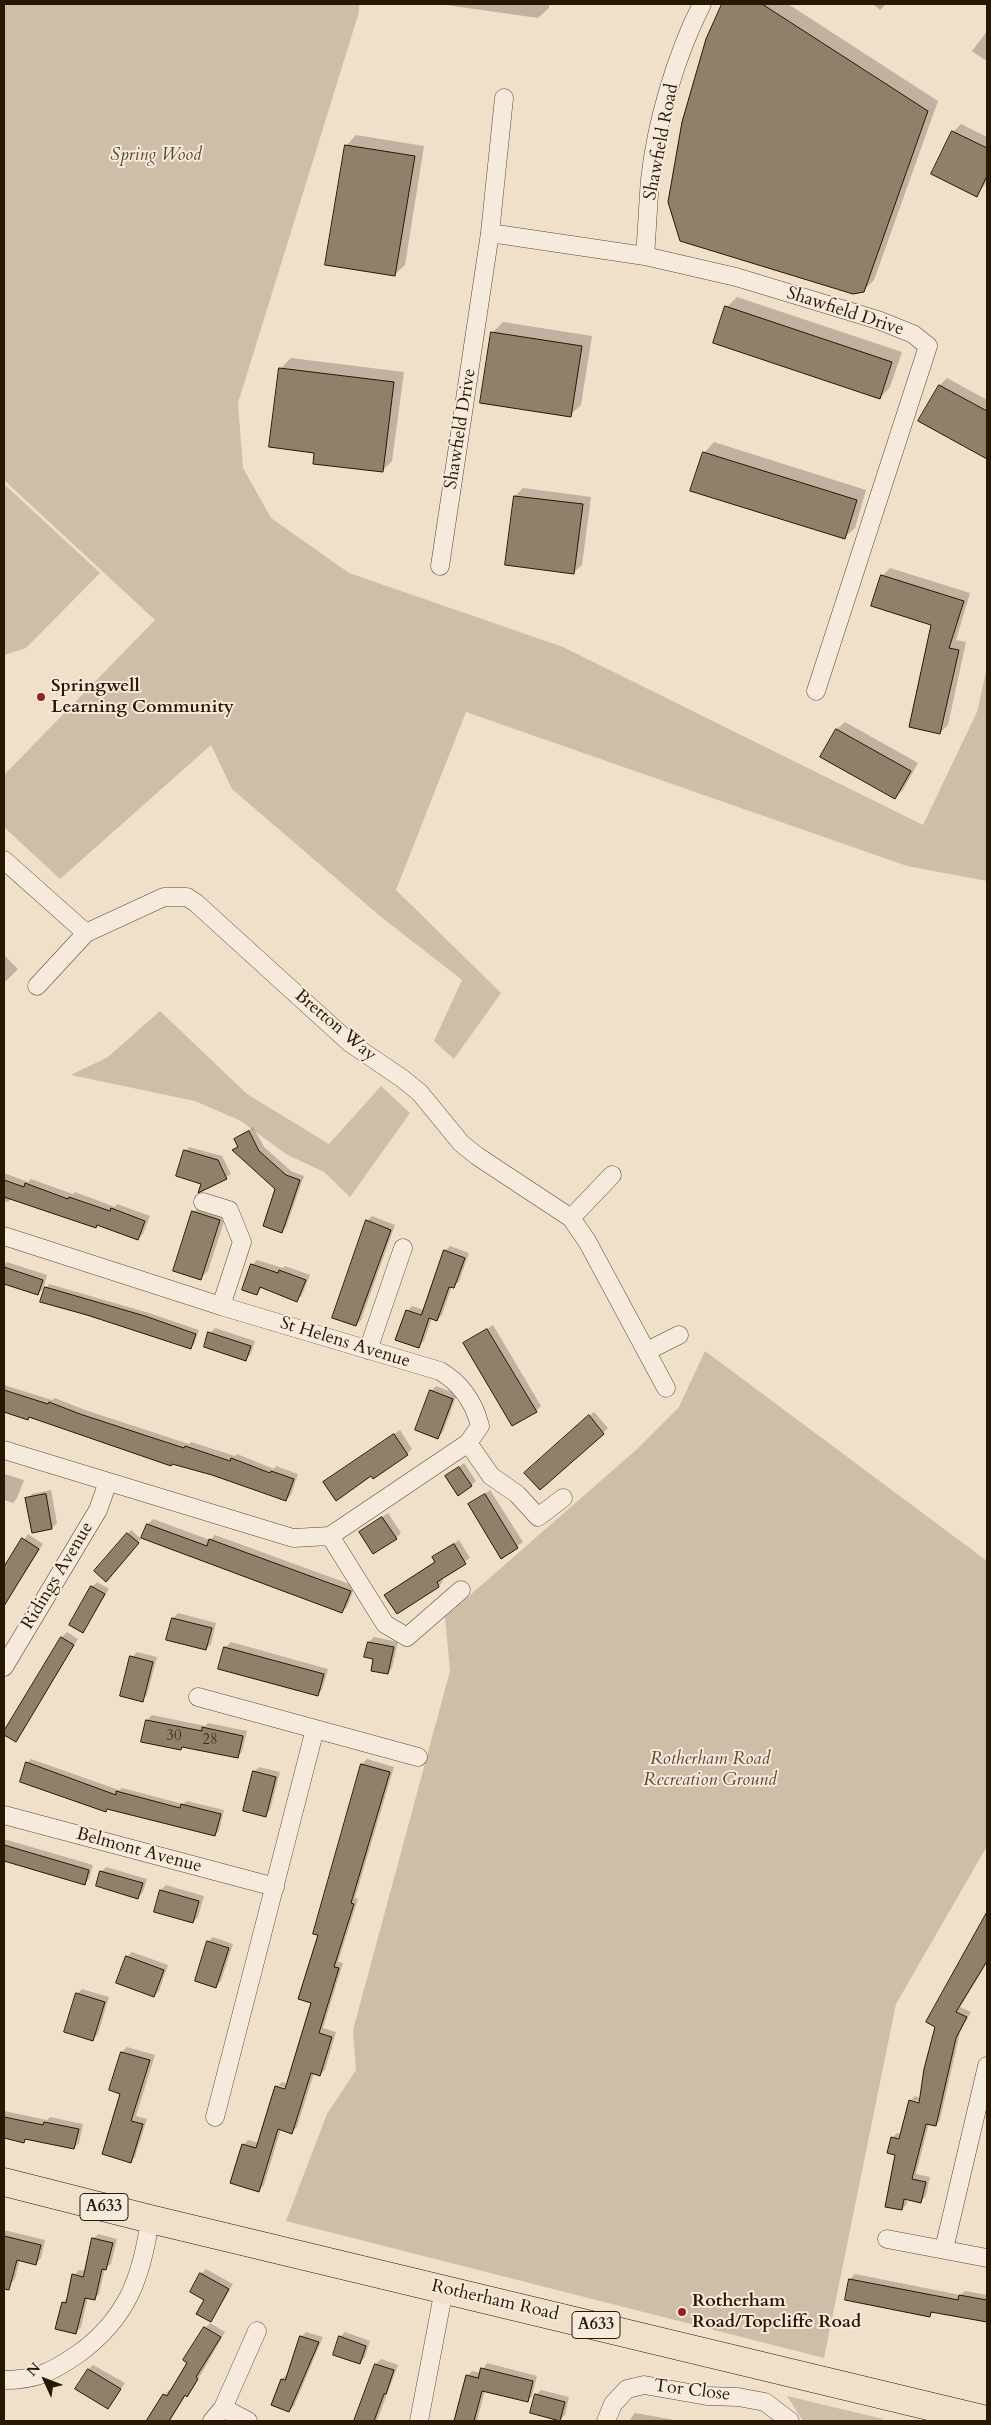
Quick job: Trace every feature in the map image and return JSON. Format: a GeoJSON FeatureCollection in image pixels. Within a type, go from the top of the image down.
{"type":"FeatureCollection","features":[{"type":"Feature","properties":{"kind":"main road","name":"Rotherham Road"},"geometry":{"type":"LineString","coordinates":[[4,2182],[444,2289],[934,2414],[987,2420]]}},
{"type":"Feature","properties":{"kind":"street","name":"Shawfield Road"},"geometry":{"type":"LineString","coordinates":[[645,256],[651,178],[665,105],[692,25],[702,4]]}},
{"type":"Feature","properties":{"kind":"street","name":"Shawfield Drive"},"geometry":{"type":"LineString","coordinates":[[440,566],[490,232],[504,98]]}},
{"type":"Feature","properties":{"kind":"street","name":"Shawfield Drive"},"geometry":{"type":"LineString","coordinates":[[490,232],[645,256],[736,277],[878,320],[913,334],[928,346],[816,691]]}},
{"type":"Feature","properties":{"kind":"street"},"geometry":{"type":"LineString","coordinates":[[4,860],[86,933]]}},
{"type":"Feature","properties":{"kind":"street","name":"Bretton Way"},"geometry":{"type":"LineString","coordinates":[[37,986],[86,933],[164,897],[187,897],[350,1043],[404,1079],[438,1113],[462,1143],[477,1156],[571,1218],[587,1241],[666,1388]]}},
{"type":"Feature","properties":{"kind":"street"},"geometry":{"type":"LineString","coordinates":[[571,1218],[612,1175]]}},
{"type":"Feature","properties":{"kind":"street"},"geometry":{"type":"LineString","coordinates":[[203,1202],[228,1210],[242,1242],[221,1306]]}},
{"type":"Feature","properties":{"kind":"street","name":"St Helens Avenue"},"geometry":{"type":"LineString","coordinates":[[4,1236],[221,1306],[440,1371],[456,1380],[476,1410],[480,1426],[468,1442],[330,1536]]}},
{"type":"Feature","properties":{"kind":"street"},"geometry":{"type":"LineString","coordinates":[[368,1350],[403,1248]]}},
{"type":"Feature","properties":{"kind":"street"},"geometry":{"type":"LineString","coordinates":[[646,1352],[679,1335]]}},
{"type":"Feature","properties":{"kind":"street"},"geometry":{"type":"LineString","coordinates":[[468,1442],[491,1476],[517,1494],[538,1517],[562,1498]]}},
{"type":"Feature","properties":{"kind":"street"},"geometry":{"type":"LineString","coordinates":[[4,1450],[292,1538],[330,1536],[385,1624],[407,1637],[461,1590]]}},
{"type":"Feature","properties":{"kind":"street","name":"Ridings Avenue"},"geometry":{"type":"LineString","coordinates":[[4,1667],[98,1510],[108,1482]]}},
{"type":"Feature","properties":{"kind":"street"},"geometry":{"type":"LineString","coordinates":[[198,1697],[418,1756]]}},
{"type":"Feature","properties":{"kind":"street"},"geometry":{"type":"LineString","coordinates":[[215,2117],[315,1729]]}},
{"type":"Feature","properties":{"kind":"street","name":"Belmont Avenue"},"geometry":{"type":"LineString","coordinates":[[4,1815],[274,1887]]}},
{"type":"Feature","properties":{"kind":"street"},"geometry":{"type":"LineString","coordinates":[[944,2249],[987,2066]]}},
{"type":"Feature","properties":{"kind":"street"},"geometry":{"type":"LineString","coordinates":[[4,2380],[27,2380],[50,2372],[99,2339],[119,2316],[133,2290],[150,2219]]}},
{"type":"Feature","properties":{"kind":"street"},"geometry":{"type":"LineString","coordinates":[[887,2239],[987,2258]]}},
{"type":"Feature","properties":{"kind":"street"},"geometry":{"type":"LineString","coordinates":[[419,2421],[444,2289]]}},
{"type":"Feature","properties":{"kind":"street"},"geometry":{"type":"LineString","coordinates":[[248,2421],[217,2415],[257,2331]]}},
{"type":"Feature","properties":{"kind":"street","name":"Tor Close"},"geometry":{"type":"LineString","coordinates":[[606,2421],[613,2404],[627,2389],[644,2385],[707,2396],[738,2397],[765,2402],[790,2421]]}},
{"type":"Feature","properties":{"kind":"green space","name":"Spring Wood"},"geometry":{"type":"Polygon","coordinates":[[[4,4],[359,4],[359,12],[238,403],[243,468],[271,518],[349,573],[563,647],[923,825],[977,712],[987,667],[987,881],[907,866],[466,712],[396,890],[501,993],[454,1059],[434,1041],[462,980],[380,916],[232,789],[211,745],[60,879],[4,827],[4,775],[155,620],[4,480],[4,4]]]}},
{"type":"Feature","properties":{"kind":"green space"},"geometry":{"type":"Polygon","coordinates":[[[4,484],[100,573],[26,648],[4,655],[4,484]]]}},
{"type":"Feature","properties":{"kind":"green space"},"geometry":{"type":"Polygon","coordinates":[[[160,1011],[247,1094],[329,1144],[381,1086],[410,1113],[350,1197],[324,1172],[286,1154],[241,1121],[195,1101],[71,1075],[108,1057],[160,1011]]]}},
{"type":"Feature","properties":{"kind":"green space","name":"Rotherham Road Recreation Ground"},"geometry":{"type":"Polygon","coordinates":[[[705,1351],[987,1561],[987,1846],[896,2004],[824,2358],[286,2221],[327,2114],[356,2070],[353,2030],[450,1671],[445,1617],[636,1450],[679,1407],[705,1351]]]}},
{"type":"Feature","properties":{"kind":"green space"},"geometry":{"type":"Polygon","coordinates":[[[787,2396],[883,2419],[883,2421],[803,2421],[787,2396]]]}},
{"type":"Feature","properties":{"kind":"building"},"geometry":{"type":"Polygon","coordinates":[[[722,4],[762,4],[928,111],[864,292],[853,294],[680,241],[668,202],[682,122],[706,39],[722,4]]]}},
{"type":"Feature","properties":{"kind":"building"},"geometry":{"type":"Polygon","coordinates":[[[952,131],[987,148],[987,176],[977,197],[931,174],[952,131]]]}},
{"type":"Feature","properties":{"kind":"building"},"geometry":{"type":"Polygon","coordinates":[[[345,145],[415,156],[395,276],[325,265],[345,145]]]}},
{"type":"Feature","properties":{"kind":"building"},"geometry":{"type":"Polygon","coordinates":[[[725,306],[892,362],[880,399],[713,343],[725,306]]]}},
{"type":"Feature","properties":{"kind":"building"},"geometry":{"type":"Polygon","coordinates":[[[491,332],[582,346],[571,417],[480,403],[491,332]]]}},
{"type":"Feature","properties":{"kind":"building"},"geometry":{"type":"Polygon","coordinates":[[[279,368],[394,382],[383,472],[313,464],[314,453],[269,447],[279,368]]]}},
{"type":"Feature","properties":{"kind":"building"},"geometry":{"type":"Polygon","coordinates":[[[939,385],[987,411],[987,459],[918,421],[939,385]]]}},
{"type":"Feature","properties":{"kind":"building"},"geometry":{"type":"Polygon","coordinates":[[[703,452],[857,500],[845,539],[690,491],[703,452]]]}},
{"type":"Feature","properties":{"kind":"building"},"geometry":{"type":"Polygon","coordinates":[[[514,496],[583,504],[574,574],[505,565],[514,496]]]}},
{"type":"Feature","properties":{"kind":"building"},"geometry":{"type":"Polygon","coordinates":[[[881,575],[964,601],[949,648],[959,650],[940,734],[909,727],[931,625],[871,606],[881,575]]]}},
{"type":"Feature","properties":{"kind":"building"},"geometry":{"type":"Polygon","coordinates":[[[836,729],[911,771],[895,799],[820,757],[836,729]]]}},
{"type":"Feature","properties":{"kind":"building"},"geometry":{"type":"Polygon","coordinates":[[[249,1131],[259,1151],[286,1175],[300,1180],[282,1233],[263,1226],[275,1189],[232,1150],[238,1147],[234,1139],[249,1131]]]}},
{"type":"Feature","properties":{"kind":"building"},"geometry":{"type":"Polygon","coordinates":[[[184,1150],[218,1160],[227,1179],[198,1193],[201,1184],[176,1176],[184,1150]]]}},
{"type":"Feature","properties":{"kind":"building"},"geometry":{"type":"Polygon","coordinates":[[[4,1180],[24,1187],[25,1183],[68,1199],[69,1197],[110,1211],[111,1208],[145,1221],[138,1240],[97,1225],[96,1228],[4,1197],[4,1180]]]}},
{"type":"Feature","properties":{"kind":"building"},"geometry":{"type":"Polygon","coordinates":[[[192,1211],[220,1220],[201,1280],[173,1271],[192,1211]]]}},
{"type":"Feature","properties":{"kind":"building"},"geometry":{"type":"Polygon","coordinates":[[[366,1220],[391,1230],[356,1326],[332,1318],[366,1220]]]}},
{"type":"Feature","properties":{"kind":"building"},"geometry":{"type":"Polygon","coordinates":[[[444,1250],[465,1258],[454,1288],[449,1287],[437,1321],[429,1318],[419,1348],[395,1340],[406,1310],[421,1315],[444,1250]]]}},
{"type":"Feature","properties":{"kind":"building"},"geometry":{"type":"Polygon","coordinates":[[[251,1264],[278,1273],[279,1270],[306,1280],[297,1302],[260,1287],[257,1295],[242,1290],[251,1264]]]}},
{"type":"Feature","properties":{"kind":"building"},"geometry":{"type":"Polygon","coordinates":[[[4,1267],[43,1280],[38,1295],[4,1284],[4,1267]]]}},
{"type":"Feature","properties":{"kind":"building"},"geometry":{"type":"Polygon","coordinates":[[[45,1287],[145,1316],[196,1334],[191,1349],[87,1315],[40,1302],[45,1287]]]}},
{"type":"Feature","properties":{"kind":"building"},"geometry":{"type":"Polygon","coordinates":[[[487,1329],[537,1412],[512,1426],[463,1343],[487,1329]]]}},
{"type":"Feature","properties":{"kind":"building"},"geometry":{"type":"Polygon","coordinates":[[[208,1332],[251,1346],[246,1361],[204,1347],[208,1332]]]}},
{"type":"Feature","properties":{"kind":"building"},"geometry":{"type":"Polygon","coordinates":[[[4,1390],[48,1404],[49,1402],[184,1448],[185,1446],[230,1461],[231,1458],[270,1473],[271,1471],[294,1479],[286,1501],[212,1475],[172,1464],[171,1466],[29,1417],[28,1420],[4,1412],[4,1390]]]}},
{"type":"Feature","properties":{"kind":"building"},"geometry":{"type":"Polygon","coordinates":[[[430,1390],[453,1399],[438,1439],[415,1430],[430,1390]]]}},
{"type":"Feature","properties":{"kind":"building"},"geometry":{"type":"Polygon","coordinates":[[[589,1415],[604,1434],[540,1490],[524,1473],[589,1415]]]}},
{"type":"Feature","properties":{"kind":"building"},"geometry":{"type":"Polygon","coordinates":[[[394,1434],[408,1455],[373,1479],[371,1476],[336,1501],[323,1482],[394,1434]]]}},
{"type":"Feature","properties":{"kind":"building"},"geometry":{"type":"Polygon","coordinates":[[[459,1467],[472,1486],[458,1496],[445,1476],[459,1467]]]}},
{"type":"Feature","properties":{"kind":"building"},"geometry":{"type":"Polygon","coordinates":[[[46,1494],[52,1529],[32,1533],[25,1498],[46,1494]]]}},
{"type":"Feature","properties":{"kind":"building"},"geometry":{"type":"Polygon","coordinates":[[[485,1494],[518,1548],[501,1559],[468,1504],[485,1494]]]}},
{"type":"Feature","properties":{"kind":"building"},"geometry":{"type":"Polygon","coordinates":[[[382,1517],[397,1539],[373,1554],[359,1532],[382,1517]]]}},
{"type":"Feature","properties":{"kind":"building"},"geometry":{"type":"Polygon","coordinates":[[[147,1524],[207,1546],[209,1539],[351,1591],[342,1613],[141,1538],[147,1524]]]}},
{"type":"Feature","properties":{"kind":"building"},"geometry":{"type":"Polygon","coordinates":[[[127,1533],[139,1543],[106,1582],[94,1571],[127,1533]]]}},
{"type":"Feature","properties":{"kind":"building"},"geometry":{"type":"Polygon","coordinates":[[[22,1538],[39,1549],[4,1606],[4,1567],[22,1538]]]}},
{"type":"Feature","properties":{"kind":"building"},"geometry":{"type":"Polygon","coordinates":[[[454,1544],[466,1564],[437,1582],[439,1587],[397,1614],[384,1595],[435,1562],[432,1557],[454,1544]]]}},
{"type":"Feature","properties":{"kind":"building"},"geometry":{"type":"Polygon","coordinates":[[[91,1586],[105,1594],[83,1633],[69,1625],[91,1586]]]}},
{"type":"Feature","properties":{"kind":"building"},"geometry":{"type":"Polygon","coordinates":[[[172,1618],[212,1628],[206,1650],[166,1640],[172,1618]]]}},
{"type":"Feature","properties":{"kind":"building"},"geometry":{"type":"Polygon","coordinates":[[[61,1637],[74,1645],[16,1742],[4,1735],[4,1731],[61,1637]]]}},
{"type":"Feature","properties":{"kind":"building"},"geometry":{"type":"Polygon","coordinates":[[[368,1642],[394,1647],[388,1674],[371,1671],[373,1659],[364,1657],[368,1642]]]}},
{"type":"Feature","properties":{"kind":"building"},"geometry":{"type":"Polygon","coordinates":[[[224,1647],[324,1674],[318,1696],[218,1669],[224,1647]]]}},
{"type":"Feature","properties":{"kind":"building"},"geometry":{"type":"Polygon","coordinates":[[[130,1656],[153,1662],[143,1702],[120,1696],[130,1656]]]}},
{"type":"Feature","properties":{"kind":"building"},"geometry":{"type":"Polygon","coordinates":[[[146,1720],[202,1731],[202,1727],[243,1736],[238,1758],[182,1747],[181,1750],[141,1742],[146,1720]]]}},
{"type":"Feature","properties":{"kind":"building"},"geometry":{"type":"Polygon","coordinates":[[[26,1762],[116,1795],[116,1791],[180,1808],[181,1804],[221,1814],[215,1836],[107,1809],[106,1812],[20,1782],[26,1762]]]}},
{"type":"Feature","properties":{"kind":"building"},"geometry":{"type":"Polygon","coordinates":[[[361,1764],[390,1772],[351,1903],[354,1904],[334,1967],[339,1968],[319,2033],[332,2037],[320,2076],[311,2073],[292,2134],[278,2129],[259,2192],[230,2183],[242,2144],[256,2148],[275,2086],[285,2089],[311,2003],[298,1999],[318,1935],[313,1934],[361,1764]]]}},
{"type":"Feature","properties":{"kind":"building"},"geometry":{"type":"Polygon","coordinates":[[[253,1771],[276,1777],[266,1817],[243,1811],[253,1771]]]}},
{"type":"Feature","properties":{"kind":"building"},"geometry":{"type":"Polygon","coordinates":[[[4,1845],[89,1870],[85,1885],[4,1861],[4,1845]]]}},
{"type":"Feature","properties":{"kind":"building"},"geometry":{"type":"Polygon","coordinates":[[[100,1871],[143,1883],[138,1899],[96,1886],[100,1871]]]}},
{"type":"Feature","properties":{"kind":"building"},"geometry":{"type":"Polygon","coordinates":[[[160,1890],[199,1901],[193,1923],[154,1912],[160,1890]]]}},
{"type":"Feature","properties":{"kind":"building"},"geometry":{"type":"Polygon","coordinates":[[[987,1912],[987,1961],[956,2012],[967,2017],[956,2038],[936,2126],[926,2124],[912,2179],[926,2182],[921,2203],[904,2199],[902,2210],[885,2207],[895,2155],[887,2153],[891,2137],[899,2139],[909,2100],[919,2103],[924,2069],[935,2027],[926,2022],[987,1912]]]}},
{"type":"Feature","properties":{"kind":"building"},"geometry":{"type":"Polygon","coordinates":[[[207,1941],[229,1948],[216,1988],[195,1981],[207,1941]]]}},
{"type":"Feature","properties":{"kind":"building"},"geometry":{"type":"Polygon","coordinates":[[[126,1956],[164,1970],[154,1997],[116,1983],[126,1956]]]}},
{"type":"Feature","properties":{"kind":"building"},"geometry":{"type":"Polygon","coordinates":[[[76,1993],[105,2002],[93,2041],[64,2032],[76,1993]]]}},
{"type":"Feature","properties":{"kind":"building"},"geometry":{"type":"Polygon","coordinates":[[[121,2052],[150,2060],[131,2121],[143,2124],[131,2163],[102,2154],[120,2094],[109,2090],[121,2052]]]}},
{"type":"Feature","properties":{"kind":"building"},"geometry":{"type":"Polygon","coordinates":[[[4,2117],[43,2125],[44,2122],[79,2129],[74,2149],[25,2139],[24,2143],[4,2138],[4,2117]]]}},
{"type":"Feature","properties":{"kind":"building"},"geometry":{"type":"Polygon","coordinates":[[[4,2236],[41,2245],[36,2265],[17,2260],[9,2290],[4,2289],[4,2236]]]}},
{"type":"Feature","properties":{"kind":"building"},"geometry":{"type":"Polygon","coordinates":[[[92,2238],[113,2243],[106,2270],[102,2269],[95,2300],[85,2298],[76,2334],[55,2329],[62,2302],[66,2303],[72,2274],[83,2277],[92,2238]]]}},
{"type":"Feature","properties":{"kind":"building"},"geometry":{"type":"Polygon","coordinates":[[[200,2273],[229,2289],[211,2322],[196,2314],[204,2300],[190,2292],[200,2273]]]}},
{"type":"Feature","properties":{"kind":"building"},"geometry":{"type":"Polygon","coordinates":[[[849,2279],[958,2300],[959,2295],[987,2300],[987,2322],[931,2312],[930,2317],[845,2300],[849,2279]]]}},
{"type":"Feature","properties":{"kind":"building"},"geometry":{"type":"Polygon","coordinates":[[[204,2327],[221,2337],[196,2377],[198,2379],[187,2397],[185,2395],[169,2421],[146,2421],[163,2394],[167,2396],[187,2363],[183,2360],[204,2327]]]}},
{"type":"Feature","properties":{"kind":"building"},"geometry":{"type":"Polygon","coordinates":[[[300,2336],[319,2342],[289,2412],[271,2405],[281,2379],[285,2380],[300,2336]]]}},
{"type":"Feature","properties":{"kind":"building"},"geometry":{"type":"Polygon","coordinates":[[[339,2336],[366,2346],[360,2364],[333,2355],[339,2336]]]}},
{"type":"Feature","properties":{"kind":"building"},"geometry":{"type":"Polygon","coordinates":[[[375,2364],[394,2370],[386,2394],[384,2394],[374,2421],[354,2421],[375,2364]]]}},
{"type":"Feature","properties":{"kind":"building"},"geometry":{"type":"Polygon","coordinates":[[[481,2368],[533,2381],[528,2402],[482,2391],[474,2421],[454,2421],[466,2375],[478,2378],[481,2368]]]}},
{"type":"Feature","properties":{"kind":"building"},"geometry":{"type":"Polygon","coordinates":[[[88,2369],[121,2389],[108,2409],[75,2389],[88,2369]]]}},
{"type":"Feature","properties":{"kind":"building"},"geometry":{"type":"Polygon","coordinates":[[[535,2394],[565,2402],[560,2421],[530,2413],[535,2394]]]}},
{"type":"Feature","properties":{"kind":"place","name":"Springwell Learning Community"},"geometry":{"type":"Point","coordinates":[41,697]}},
{"type":"Feature","properties":{"kind":"place","name":"Rotherham Road/Topcliffe Road"},"geometry":{"type":"Point","coordinates":[682,2312]}}]}
